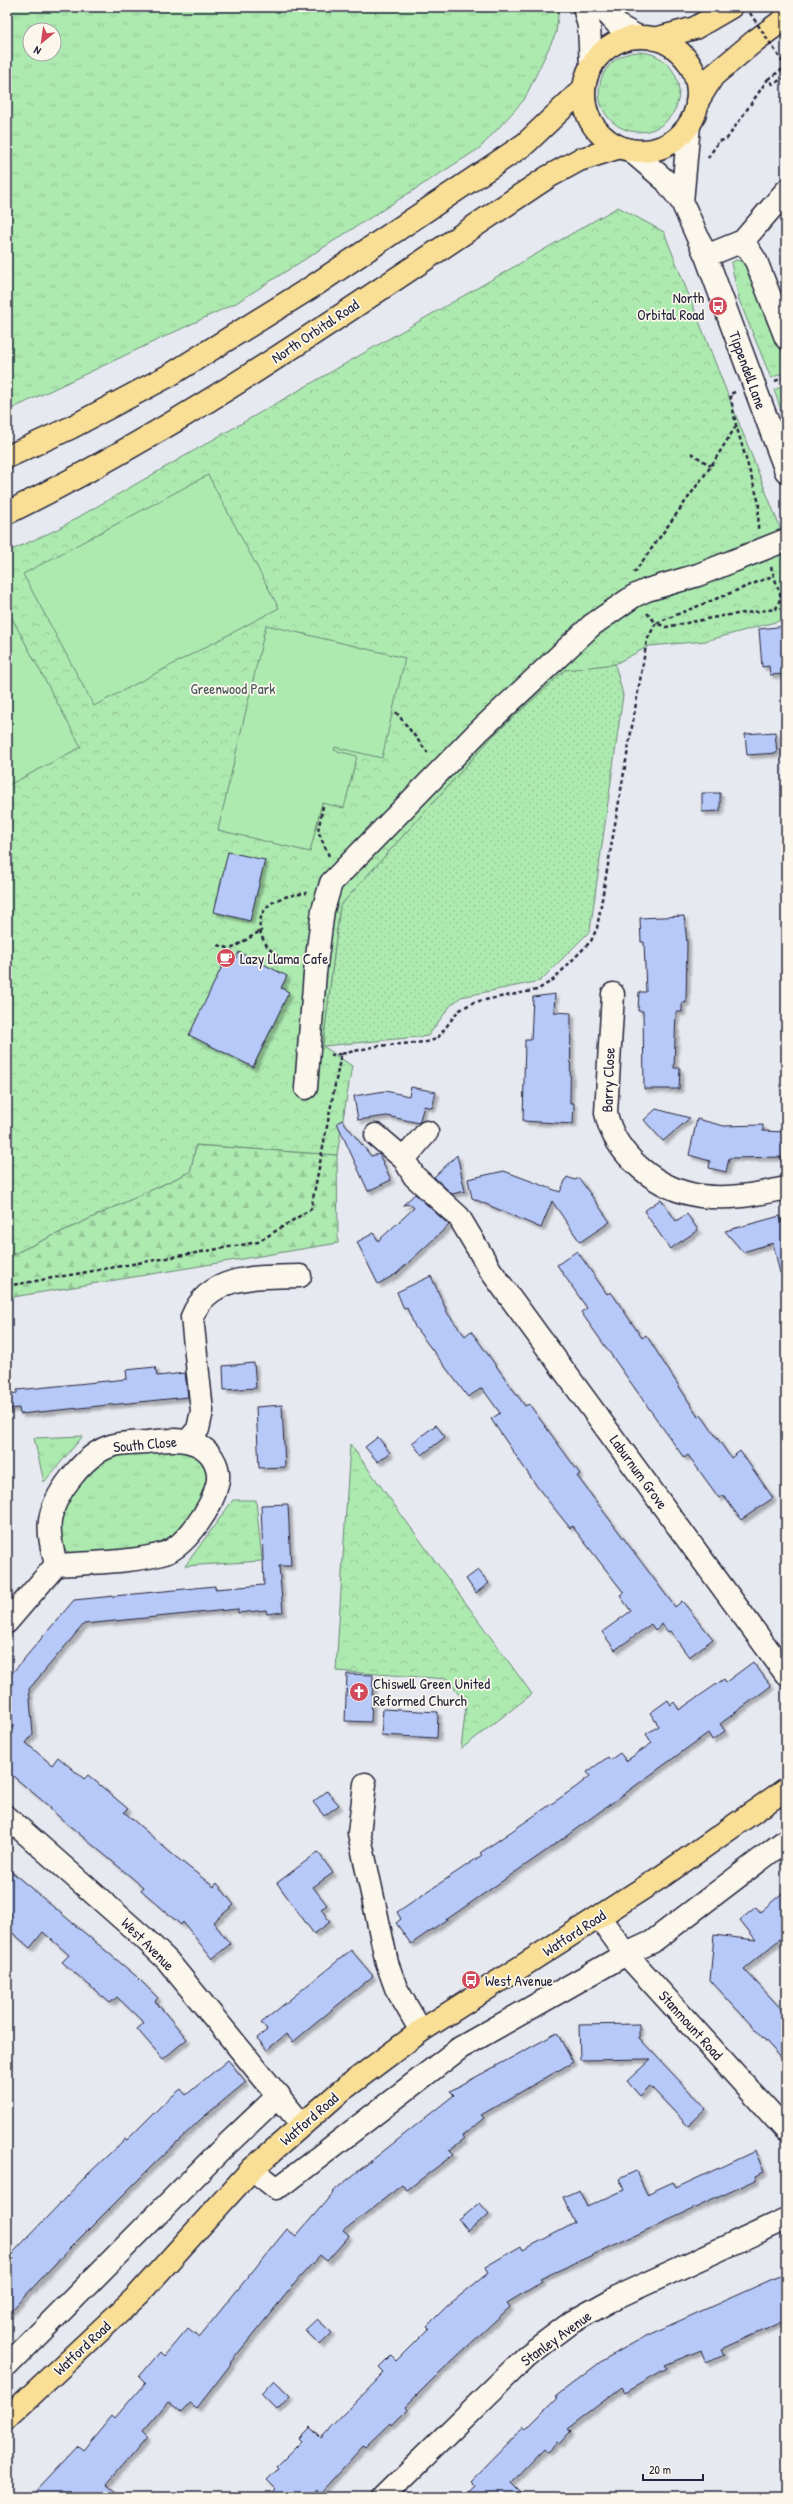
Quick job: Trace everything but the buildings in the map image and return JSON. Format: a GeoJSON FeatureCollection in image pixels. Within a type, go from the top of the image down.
{"type":"FeatureCollection","features":[{"type":"Feature","properties":{"kind":"main road"},"geometry":{"type":"LineString","coordinates":[[731,7],[695,28],[619,42],[602,52],[590,67],[584,88],[585,106],[592,124],[604,138],[625,149],[647,151],[664,146],[678,137],[689,125],[697,102],[713,76],[756,40],[786,18]]}},
{"type":"Feature","properties":{"kind":"main road"},"geometry":{"type":"LineString","coordinates":[[646,38],[674,48],[682,56],[692,69],[697,85],[697,102]]}},
{"type":"Feature","properties":{"kind":"main road"},"geometry":{"type":"LineString","coordinates":[[7,457],[70,428],[170,375],[315,285],[525,144],[584,88]]}},
{"type":"Feature","properties":{"kind":"main road","name":"North Orbital Road"},"geometry":{"type":"LineString","coordinates":[[7,513],[56,489],[224,391],[548,177],[579,160],[625,149]]}},
{"type":"Feature","properties":{"kind":"main road","name":"Watford Road"},"geometry":{"type":"LineString","coordinates":[[7,2418],[138,2295],[252,2169],[341,2091],[421,2031],[599,1917],[786,1789]]}},
{"type":"Feature","properties":{"kind":"street"},"geometry":{"type":"LineString","coordinates":[[584,7],[589,26],[590,67]]}},
{"type":"Feature","properties":{"kind":"street"},"geometry":{"type":"LineString","coordinates":[[601,7],[619,26],[646,38]]}},
{"type":"Feature","properties":{"kind":"street","name":"Tippendell Lane"},"geometry":{"type":"LineString","coordinates":[[682,202],[689,125]]}},
{"type":"Feature","properties":{"kind":"street","name":"Tippendell Lane"},"geometry":{"type":"LineString","coordinates":[[625,149],[666,180],[682,202],[706,256],[786,471]]}},
{"type":"Feature","properties":{"kind":"street"},"geometry":{"type":"LineString","coordinates":[[706,256],[743,241],[786,191]]}},
{"type":"Feature","properties":{"kind":"street"},"geometry":{"type":"LineString","coordinates":[[743,241],[756,261],[786,338]]}},
{"type":"Feature","properties":{"kind":"street"},"geometry":{"type":"LineString","coordinates":[[306,1088],[315,973],[327,894],[331,883],[478,732],[592,625],[634,596],[647,590],[698,575],[786,540]]}},
{"type":"Feature","properties":{"kind":"street","name":"Barry Close"},"geometry":{"type":"LineString","coordinates":[[613,994],[606,1114],[609,1130],[620,1148],[636,1164],[655,1178],[682,1191],[702,1196],[733,1196],[786,1188]]}},
{"type":"Feature","properties":{"kind":"street"},"geometry":{"type":"LineString","coordinates":[[404,1159],[427,1132]]}},
{"type":"Feature","properties":{"kind":"street","name":"Laburnum Grove"},"geometry":{"type":"LineString","coordinates":[[376,1135],[404,1159],[414,1176],[458,1217],[491,1271],[786,1674]]}},
{"type":"Feature","properties":{"kind":"street"},"geometry":{"type":"LineString","coordinates":[[188,1441],[198,1429],[202,1411],[192,1317],[195,1308],[224,1284],[243,1278],[300,1276]]}},
{"type":"Feature","properties":{"kind":"street","name":"South Close"},"geometry":{"type":"LineString","coordinates":[[166,1439],[188,1441],[201,1447],[210,1455],[217,1467],[219,1477],[210,1507],[177,1545],[166,1552],[150,1556],[56,1566],[49,1535],[50,1520],[54,1502],[86,1460],[98,1451],[110,1446],[166,1439]]}},
{"type":"Feature","properties":{"kind":"street"},"geometry":{"type":"LineString","coordinates":[[7,1622],[56,1566]]}},
{"type":"Feature","properties":{"kind":"street"},"geometry":{"type":"LineString","coordinates":[[365,1784],[359,1833],[387,1963],[396,1988],[421,2031]]}},
{"type":"Feature","properties":{"kind":"street","name":"West Avenue"},"geometry":{"type":"LineString","coordinates":[[7,1817],[167,1960],[302,2125]]}},
{"type":"Feature","properties":{"kind":"street"},"geometry":{"type":"LineString","coordinates":[[252,2169],[276,2188],[284,2184],[460,2048],[626,1954],[652,1942],[786,1840]]}},
{"type":"Feature","properties":{"kind":"street","name":"Stanmount Road"},"geometry":{"type":"LineString","coordinates":[[599,1917],[626,1954],[786,2130]]}},
{"type":"Feature","properties":{"kind":"street"},"geometry":{"type":"LineString","coordinates":[[7,2366],[220,2151],[279,2096]]}},
{"type":"Feature","properties":{"kind":"street","name":"Stanley Avenue"},"geometry":{"type":"LineString","coordinates":[[385,2496],[528,2356],[572,2322],[618,2297],[786,2219]]}},
{"type":"Feature","properties":{"kind":"path"},"geometry":{"type":"LineString","coordinates":[[628,7],[661,7]]}},
{"type":"Feature","properties":{"kind":"path"},"geometry":{"type":"LineString","coordinates":[[705,166],[719,141],[726,140],[768,79],[786,67],[746,7]]}},
{"type":"Feature","properties":{"kind":"path"},"geometry":{"type":"LineString","coordinates":[[768,79],[773,84],[786,77]]}},
{"type":"Feature","properties":{"kind":"path"},"geometry":{"type":"LineString","coordinates":[[770,383],[786,378]]}},
{"type":"Feature","properties":{"kind":"path"},"geometry":{"type":"LineString","coordinates":[[730,394],[736,425],[759,503],[760,519],[757,534]]}},
{"type":"Feature","properties":{"kind":"path"},"geometry":{"type":"LineString","coordinates":[[736,425],[711,466],[628,580],[627,586],[656,623],[666,627],[722,616],[776,609],[781,597],[775,575],[770,564]]}},
{"type":"Feature","properties":{"kind":"path"},"geometry":{"type":"LineString","coordinates":[[691,453],[711,466]]}},
{"type":"Feature","properties":{"kind":"path"},"geometry":{"type":"LineString","coordinates":[[7,1286],[258,1242],[311,1209],[342,1054],[377,1046],[426,1042],[437,1038],[458,1011],[474,1002],[537,990],[553,980],[591,941],[597,928],[647,640],[656,623],[775,575]]}},
{"type":"Feature","properties":{"kind":"path"},"geometry":{"type":"LineString","coordinates":[[396,712],[429,754]]}},
{"type":"Feature","properties":{"kind":"path"},"geometry":{"type":"LineString","coordinates":[[323,806],[318,832],[329,857]]}},
{"type":"Feature","properties":{"kind":"path"},"geometry":{"type":"LineString","coordinates":[[315,973],[286,963],[272,954],[264,943],[262,930],[263,915],[269,906],[284,896],[317,892],[327,894]]}},
{"type":"Feature","properties":{"kind":"path"},"geometry":{"type":"LineString","coordinates":[[218,945],[231,949],[262,930]]}},
{"type":"Feature","properties":{"kind":"green space"},"geometry":{"type":"Polygon","coordinates":[[[7,7],[559,7],[556,33],[524,100],[480,148],[236,303],[7,411],[7,7]]]}},
{"type":"Feature","properties":{"kind":"green space"},"geometry":{"type":"Polygon","coordinates":[[[639,52],[654,55],[667,64],[676,77],[679,92],[676,107],[667,120],[654,129],[639,132],[624,129],[611,120],[602,107],[599,92],[602,77],[611,64],[624,55],[639,52]]]}},
{"type":"Feature","properties":{"kind":"green space","name":"Greenwood Park"},"geometry":{"type":"Polygon","coordinates":[[[618,207],[664,232],[786,543],[786,619],[706,641],[649,646],[615,664],[565,671],[492,737],[340,906],[323,1046],[352,1066],[337,1155],[196,1145],[190,1172],[7,1257],[7,552],[56,530],[618,207]]]}},
{"type":"Feature","properties":{"kind":"green space"},"geometry":{"type":"Polygon","coordinates":[[[736,260],[745,262],[753,274],[786,363],[786,372],[771,378],[739,300],[731,263],[736,260]]]}},
{"type":"Feature","properties":{"kind":"green space"},"geometry":{"type":"Polygon","coordinates":[[[786,385],[786,424],[774,390],[786,385]]]}},
{"type":"Feature","properties":{"kind":"green space"},"geometry":{"type":"Polygon","coordinates":[[[208,475],[279,608],[94,706],[23,574],[208,475]]]}},
{"type":"Feature","properties":{"kind":"green space"},"geometry":{"type":"Polygon","coordinates":[[[7,609],[81,747],[7,786],[7,609]]]}},
{"type":"Feature","properties":{"kind":"green space"},"geometry":{"type":"Polygon","coordinates":[[[266,625],[405,658],[382,758],[335,747],[334,750],[357,756],[344,808],[322,803],[310,852],[218,830],[266,625]]]}},
{"type":"Feature","properties":{"kind":"green space"},"geometry":{"type":"Polygon","coordinates":[[[615,664],[623,695],[590,931],[540,981],[461,997],[451,1005],[428,1036],[323,1046],[340,906],[492,737],[565,670],[615,664]]]}},
{"type":"Feature","properties":{"kind":"green space"},"geometry":{"type":"Polygon","coordinates":[[[196,1145],[337,1155],[338,1243],[7,1298],[7,1257],[190,1172],[196,1145]]]}},
{"type":"Feature","properties":{"kind":"green space"},"geometry":{"type":"Polygon","coordinates":[[[83,1436],[44,1482],[34,1438],[83,1436]]]}},
{"type":"Feature","properties":{"kind":"green space"},"geometry":{"type":"Polygon","coordinates":[[[350,1444],[532,1694],[461,1749],[466,1704],[447,1679],[336,1671],[350,1444]]]}},
{"type":"Feature","properties":{"kind":"green space"},"geometry":{"type":"Polygon","coordinates":[[[164,1447],[185,1452],[198,1458],[204,1466],[206,1474],[206,1483],[200,1502],[183,1528],[175,1537],[169,1541],[157,1545],[120,1552],[70,1553],[61,1547],[58,1522],[80,1476],[119,1451],[164,1447]]]}},
{"type":"Feature","properties":{"kind":"green space"},"geometry":{"type":"Polygon","coordinates":[[[233,1500],[256,1500],[262,1561],[185,1566],[233,1500]]]}},
{"type":"Feature","properties":{"kind":"place","name":"North Orbital Road"},"geometry":{"type":"Point","coordinates":[718,306]}},
{"type":"Feature","properties":{"kind":"place","name":"Lazy Llama Cafe"},"geometry":{"type":"Point","coordinates":[226,958]}},
{"type":"Feature","properties":{"kind":"place","name":"Chiswell Green United Reformed Church"},"geometry":{"type":"Point","coordinates":[359,1692]}},
{"type":"Feature","properties":{"kind":"place","name":"West Avenue"},"geometry":{"type":"Point","coordinates":[471,1980]}}]}
